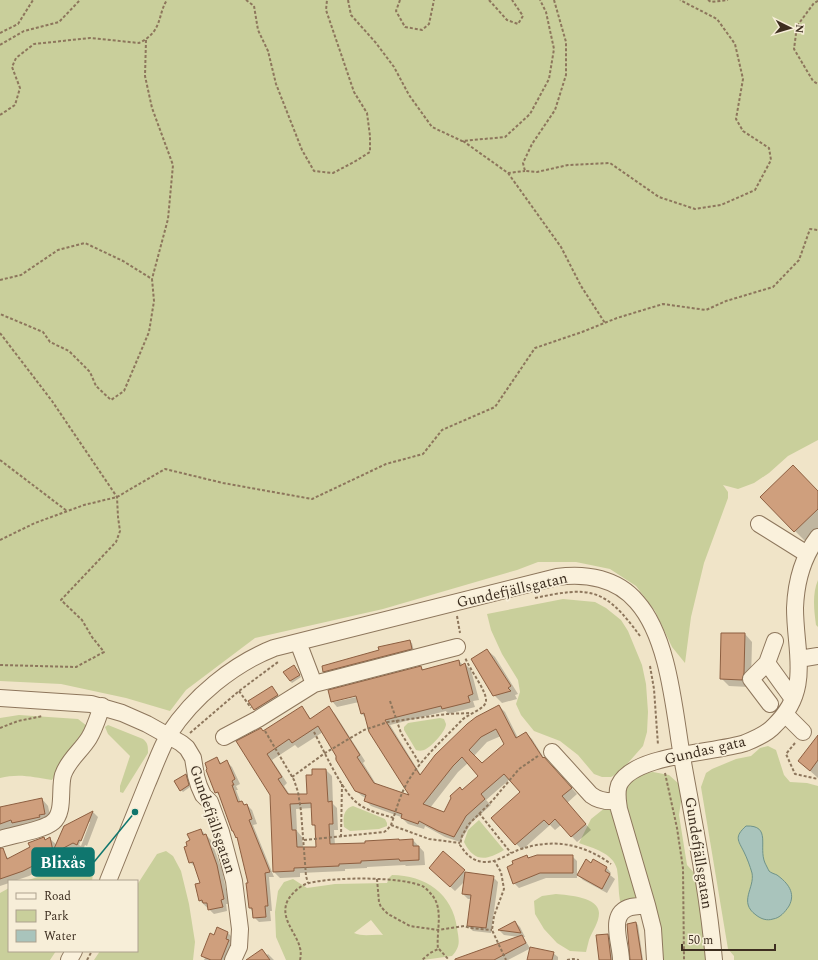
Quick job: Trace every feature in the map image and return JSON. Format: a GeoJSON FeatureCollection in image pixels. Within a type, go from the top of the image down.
{"type":"FeatureCollection","features":[{"type":"Feature","properties":{"kind":"street"},"geometry":{"type":"LineString","coordinates":[[759,524],[806,554]]}},
{"type":"Feature","properties":{"kind":"street","name":"Gundas gata"},"geometry":{"type":"LineString","coordinates":[[655,960],[653,929],[618,801],[618,790],[624,777],[638,767],[662,760],[744,743],[760,736],[774,726],[784,714],[793,699],[799,681],[799,659],[795,609],[800,572],[806,554],[818,537]]}},
{"type":"Feature","properties":{"kind":"street","name":"Gundefjällsgatan"},"geometry":{"type":"LineString","coordinates":[[108,880],[141,799],[175,739],[177,724],[204,693],[229,673],[258,654],[274,648],[557,577],[583,575],[599,578],[613,583],[626,591],[637,602],[647,616],[657,636],[664,657],[697,839],[711,927],[714,960]]}},
{"type":"Feature","properties":{"kind":"street"},"geometry":{"type":"LineString","coordinates":[[770,704],[751,679],[767,663],[775,641]]}},
{"type":"Feature","properties":{"kind":"street"},"geometry":{"type":"LineString","coordinates":[[298,642],[314,684]]}},
{"type":"Feature","properties":{"kind":"street"},"geometry":{"type":"LineString","coordinates":[[224,737],[258,719],[314,684],[460,645]]}},
{"type":"Feature","properties":{"kind":"street"},"geometry":{"type":"LineString","coordinates":[[799,659],[818,656]]}},
{"type":"Feature","properties":{"kind":"street"},"geometry":{"type":"LineString","coordinates":[[767,663],[793,699]]}},
{"type":"Feature","properties":{"kind":"street","name":"Gundefjällsgatan"},"geometry":{"type":"LineString","coordinates":[[0,698],[102,706],[122,712],[175,739],[187,748],[193,758],[196,776],[204,795],[210,802],[230,861],[240,929],[239,948],[233,960]]}},
{"type":"Feature","properties":{"kind":"street"},"geometry":{"type":"LineString","coordinates":[[0,838],[47,826],[55,820],[59,811],[63,776],[67,766],[89,739],[102,706]]}},
{"type":"Feature","properties":{"kind":"street"},"geometry":{"type":"LineString","coordinates":[[784,714],[803,732]]}},
{"type":"Feature","properties":{"kind":"street"},"geometry":{"type":"LineString","coordinates":[[552,752],[596,799],[611,802],[618,801]]}},
{"type":"Feature","properties":{"kind":"street"},"geometry":{"type":"LineString","coordinates":[[621,960],[621,952],[617,934],[618,919],[624,910],[631,907],[647,905]]}},
{"type":"Feature","properties":{"kind":"path"},"geometry":{"type":"LineString","coordinates":[[0,33],[18,24],[33,0]]}},
{"type":"Feature","properties":{"kind":"path"},"geometry":{"type":"LineString","coordinates":[[0,45],[24,31],[59,22],[80,0]]}},
{"type":"Feature","properties":{"kind":"path"},"geometry":{"type":"LineString","coordinates":[[0,115],[15,105],[20,88],[12,67],[16,58],[34,44],[90,38],[139,43],[146,40],[156,28],[167,0]]}},
{"type":"Feature","properties":{"kind":"path"},"geometry":{"type":"LineString","coordinates":[[246,0],[254,6],[258,30],[268,51],[276,84],[302,150],[314,170],[333,173],[370,152],[370,136],[367,113],[354,92],[326,10],[327,0]]}},
{"type":"Feature","properties":{"kind":"path"},"geometry":{"type":"LineString","coordinates":[[348,0],[351,14],[394,67],[409,95],[432,127],[462,141],[508,173],[561,247],[581,286],[606,323]]}},
{"type":"Feature","properties":{"kind":"path"},"geometry":{"type":"LineString","coordinates":[[400,0],[396,11],[405,27],[422,30],[429,24],[434,0]]}},
{"type":"Feature","properties":{"kind":"path"},"geometry":{"type":"LineString","coordinates":[[489,0],[507,20],[518,24],[523,16],[512,0]]}},
{"type":"Feature","properties":{"kind":"path"},"geometry":{"type":"LineString","coordinates":[[462,141],[506,137],[530,114],[549,79],[554,49],[546,12],[540,0]]}},
{"type":"Feature","properties":{"kind":"path"},"geometry":{"type":"LineString","coordinates":[[525,171],[523,163],[532,144],[555,110],[566,75],[566,42],[554,0]]}},
{"type":"Feature","properties":{"kind":"path"},"geometry":{"type":"LineString","coordinates":[[508,173],[525,171],[537,172],[568,165],[610,163],[659,197],[695,209],[721,205],[755,190],[771,160],[769,148],[743,131],[736,119],[743,79],[735,44],[717,19],[680,0]]}},
{"type":"Feature","properties":{"kind":"path"},"geometry":{"type":"LineString","coordinates":[[708,0],[711,2],[728,0]]}},
{"type":"Feature","properties":{"kind":"path"},"geometry":{"type":"LineString","coordinates":[[818,1],[814,3],[797,26],[794,49],[813,81],[818,84]]}},
{"type":"Feature","properties":{"kind":"path"},"geometry":{"type":"LineString","coordinates":[[0,314],[43,332],[50,342],[69,351],[90,372],[96,386],[110,400],[124,391],[149,332],[154,302],[152,279],[168,219],[173,165],[152,108],[145,76],[146,40]]}},
{"type":"Feature","properties":{"kind":"path"},"geometry":{"type":"LineString","coordinates":[[0,540],[35,523],[84,504],[117,497],[165,469],[223,483],[312,498],[386,464],[423,454],[442,430],[495,407],[535,348],[663,304],[706,310],[726,301],[773,287],[799,260],[810,229],[818,230]]}},
{"type":"Feature","properties":{"kind":"path"},"geometry":{"type":"LineString","coordinates":[[0,280],[21,275],[58,250],[86,244],[123,261],[152,279]]}},
{"type":"Feature","properties":{"kind":"path"},"geometry":{"type":"LineString","coordinates":[[0,333],[52,401],[117,497],[120,531],[116,542],[61,600],[82,620],[92,637],[104,652],[76,667],[0,665]]}},
{"type":"Feature","properties":{"kind":"path"},"geometry":{"type":"LineString","coordinates":[[0,460],[67,511]]}},
{"type":"Feature","properties":{"kind":"path"},"geometry":{"type":"LineString","coordinates":[[532,599],[570,591],[590,593],[604,598],[616,606],[641,638]]}},
{"type":"Feature","properties":{"kind":"path"},"geometry":{"type":"LineString","coordinates":[[304,840],[384,832],[391,825],[403,790],[420,764],[463,719],[472,712],[484,706],[486,700],[485,693],[468,665],[460,645],[457,616],[453,617]]}},
{"type":"Feature","properties":{"kind":"path"},"geometry":{"type":"LineString","coordinates":[[175,739],[186,736],[239,691],[279,662]]}},
{"type":"Feature","properties":{"kind":"path"},"geometry":{"type":"LineString","coordinates":[[650,663],[654,689],[658,743],[677,828],[683,868],[684,960]]}},
{"type":"Feature","properties":{"kind":"path"},"geometry":{"type":"LineString","coordinates":[[239,691],[258,719],[292,777],[298,792],[304,840],[306,876],[308,883]]}},
{"type":"Feature","properties":{"kind":"path"},"geometry":{"type":"LineString","coordinates":[[390,700],[396,722],[408,746],[420,764]]}},
{"type":"Feature","properties":{"kind":"path"},"geometry":{"type":"LineString","coordinates":[[292,777],[326,753],[364,730],[388,722],[472,712]]}},
{"type":"Feature","properties":{"kind":"path"},"geometry":{"type":"LineString","coordinates":[[0,728],[18,721],[44,716]]}},
{"type":"Feature","properties":{"kind":"path"},"geometry":{"type":"LineString","coordinates":[[314,732],[342,783],[356,802],[364,808],[394,818]]}},
{"type":"Feature","properties":{"kind":"path"},"geometry":{"type":"LineString","coordinates":[[803,732],[786,754],[795,774],[818,779]]}},
{"type":"Feature","properties":{"kind":"path"},"geometry":{"type":"LineString","coordinates":[[552,752],[543,752],[519,770],[493,800],[468,825],[462,836],[460,845],[466,855],[474,860],[484,862],[539,845],[572,845],[600,855],[611,864]]}},
{"type":"Feature","properties":{"kind":"path"},"geometry":{"type":"LineString","coordinates":[[341,837],[342,783]]}},
{"type":"Feature","properties":{"kind":"path"},"geometry":{"type":"LineString","coordinates":[[479,813],[511,853]]}},
{"type":"Feature","properties":{"kind":"path"},"geometry":{"type":"LineString","coordinates":[[391,825],[429,839],[460,843]]}},
{"type":"Feature","properties":{"kind":"path"},"geometry":{"type":"LineString","coordinates":[[494,860],[501,872],[504,889],[494,916],[492,930],[506,960]]}},
{"type":"Feature","properties":{"kind":"path"},"geometry":{"type":"LineString","coordinates":[[377,879],[379,902],[381,907],[388,914],[410,926],[438,930],[464,926],[492,930]]}},
{"type":"Feature","properties":{"kind":"path"},"geometry":{"type":"LineString","coordinates":[[300,960],[300,946],[289,925],[285,913],[286,904],[299,888],[308,883],[377,879],[407,881],[424,887],[434,897],[437,902],[439,916],[438,949],[449,960]]}},
{"type":"Feature","properties":{"kind":"path"},"geometry":{"type":"LineString","coordinates":[[422,960],[430,953],[438,949]]}},
{"type":"Feature","properties":{"kind":"path"},"geometry":{"type":"LineString","coordinates":[[567,960],[579,960]]}},
{"type":"Feature","properties":{"kind":"green space"},"geometry":{"type":"Polygon","coordinates":[[[0,0],[818,0],[818,440],[788,456],[769,473],[754,483],[738,489],[723,485],[728,492],[728,498],[704,563],[691,617],[685,663],[672,647],[655,611],[636,586],[610,569],[576,562],[538,562],[517,570],[383,609],[255,638],[186,690],[170,711],[126,698],[61,684],[0,681],[0,0]]]}},
{"type":"Feature","properties":{"kind":"green space"},"geometry":{"type":"Polygon","coordinates":[[[818,580],[818,627],[816,625],[814,602],[818,580]]]}},
{"type":"Feature","properties":{"kind":"green space"},"geometry":{"type":"Polygon","coordinates":[[[563,599],[595,602],[606,608],[621,620],[628,631],[642,665],[646,684],[648,712],[647,732],[643,746],[620,772],[611,777],[602,777],[594,774],[578,755],[560,741],[534,731],[521,715],[516,704],[520,692],[518,680],[502,654],[491,630],[487,614],[563,599]]]}},
{"type":"Feature","properties":{"kind":"green space"},"geometry":{"type":"Polygon","coordinates":[[[19,715],[78,719],[87,726],[84,733],[68,751],[52,780],[20,776],[0,778],[0,718],[19,715]]]}},
{"type":"Feature","properties":{"kind":"green space"},"geometry":{"type":"Polygon","coordinates":[[[440,718],[444,719],[446,724],[435,742],[424,750],[416,750],[404,730],[404,727],[408,723],[440,718]]]}},
{"type":"Feature","properties":{"kind":"green space"},"geometry":{"type":"Polygon","coordinates":[[[108,725],[143,739],[147,745],[148,753],[123,793],[120,792],[120,786],[130,756],[108,734],[105,727],[108,725]]]}},
{"type":"Feature","properties":{"kind":"green space"},"geometry":{"type":"Polygon","coordinates":[[[768,746],[776,750],[784,775],[790,782],[807,783],[818,786],[818,960],[734,960],[734,956],[728,949],[701,787],[706,773],[712,769],[736,759],[751,756],[760,748],[768,746]]]}},
{"type":"Feature","properties":{"kind":"green space"},"geometry":{"type":"Polygon","coordinates":[[[653,772],[669,775],[679,784],[682,795],[679,815],[687,865],[696,875],[708,960],[661,960],[625,801],[625,794],[632,780],[646,773],[653,772]]]}},
{"type":"Feature","properties":{"kind":"green space"},"geometry":{"type":"Polygon","coordinates":[[[353,806],[385,819],[387,826],[379,829],[350,831],[344,827],[344,817],[347,809],[353,806]]]}},
{"type":"Feature","properties":{"kind":"green space"},"geometry":{"type":"Polygon","coordinates":[[[606,807],[610,808],[614,812],[637,890],[635,899],[625,905],[620,901],[618,873],[615,863],[602,852],[579,843],[591,819],[606,807]]]}},
{"type":"Feature","properties":{"kind":"green space"},"geometry":{"type":"Polygon","coordinates":[[[479,820],[504,850],[498,854],[481,858],[476,856],[468,849],[464,842],[468,830],[479,820]]]}},
{"type":"Feature","properties":{"kind":"green space"},"geometry":{"type":"Polygon","coordinates":[[[166,851],[173,856],[181,871],[189,904],[195,942],[193,960],[94,960],[99,952],[138,952],[138,883],[157,854],[166,851]]]}},
{"type":"Feature","properties":{"kind":"green space"},"geometry":{"type":"Polygon","coordinates":[[[75,860],[86,862],[94,867],[92,880],[28,880],[41,876],[75,860]]]}},
{"type":"Feature","properties":{"kind":"green space"},"geometry":{"type":"Polygon","coordinates":[[[392,875],[416,878],[435,889],[443,896],[450,905],[458,936],[459,943],[452,956],[423,960],[286,960],[276,937],[275,912],[278,891],[284,882],[293,879],[307,888],[335,884],[387,883],[392,875]],[[371,920],[354,933],[364,935],[383,935],[371,920]]]}},
{"type":"Feature","properties":{"kind":"green space"},"geometry":{"type":"Polygon","coordinates":[[[8,889],[8,952],[55,952],[50,960],[0,960],[0,893],[8,889]]]}},
{"type":"Feature","properties":{"kind":"green space"},"geometry":{"type":"Polygon","coordinates":[[[556,894],[589,900],[598,908],[598,920],[589,940],[586,952],[570,951],[557,943],[544,929],[535,914],[534,901],[542,896],[556,894]]]}},
{"type":"Feature","properties":{"kind":"water"},"geometry":{"type":"Polygon","coordinates":[[[746,826],[759,829],[762,833],[763,857],[769,871],[784,881],[790,889],[792,897],[789,906],[782,914],[771,920],[760,918],[748,905],[748,895],[752,873],[738,839],[740,833],[746,826]]]}},
{"type":"Feature","properties":{"kind":"building"},"geometry":{"type":"Polygon","coordinates":[[[793,465],[818,491],[818,509],[794,532],[760,497],[793,465]]]}},
{"type":"Feature","properties":{"kind":"building"},"geometry":{"type":"Polygon","coordinates":[[[721,633],[745,633],[744,673],[742,680],[720,679],[721,633]]]}},
{"type":"Feature","properties":{"kind":"building"},"geometry":{"type":"Polygon","coordinates":[[[410,640],[412,649],[323,672],[322,666],[379,650],[378,647],[410,640]]]}},
{"type":"Feature","properties":{"kind":"building"},"geometry":{"type":"Polygon","coordinates":[[[487,649],[511,686],[508,688],[511,691],[493,696],[471,659],[487,649]]]}},
{"type":"Feature","properties":{"kind":"building"},"geometry":{"type":"Polygon","coordinates":[[[459,660],[460,666],[465,663],[473,694],[468,696],[470,702],[442,709],[441,706],[385,720],[420,775],[435,755],[467,724],[476,717],[499,705],[516,738],[526,732],[543,758],[544,757],[572,788],[562,796],[586,824],[571,837],[555,819],[549,825],[544,820],[515,845],[491,818],[520,792],[504,774],[481,794],[485,799],[466,816],[454,837],[419,821],[418,824],[401,818],[402,814],[364,801],[366,795],[355,791],[318,726],[292,743],[289,739],[267,754],[282,777],[278,779],[288,794],[307,794],[306,775],[312,775],[312,769],[326,769],[328,802],[332,801],[333,824],[329,824],[330,844],[413,839],[413,846],[419,846],[419,860],[400,861],[399,859],[361,861],[361,863],[339,864],[339,866],[294,868],[294,871],[273,872],[270,795],[236,741],[261,728],[263,731],[302,706],[310,719],[329,706],[360,755],[357,757],[374,783],[409,795],[369,732],[364,713],[361,714],[356,696],[331,702],[328,690],[421,666],[422,670],[459,660]],[[496,729],[481,737],[469,750],[482,763],[504,744],[496,729]],[[462,757],[423,804],[444,812],[451,798],[450,796],[460,787],[462,790],[478,776],[462,757]],[[311,803],[290,804],[292,830],[296,830],[297,847],[316,847],[315,825],[312,825],[311,803]]]}},
{"type":"Feature","properties":{"kind":"building"},"geometry":{"type":"Polygon","coordinates":[[[294,665],[300,675],[290,681],[283,672],[294,665]]]}},
{"type":"Feature","properties":{"kind":"building"},"geometry":{"type":"Polygon","coordinates":[[[272,686],[278,695],[254,710],[248,701],[272,686]]]}},
{"type":"Feature","properties":{"kind":"building"},"geometry":{"type":"Polygon","coordinates":[[[818,735],[818,760],[810,771],[798,761],[818,735]]]}},
{"type":"Feature","properties":{"kind":"building"},"geometry":{"type":"Polygon","coordinates":[[[217,757],[220,764],[227,760],[235,779],[232,781],[234,785],[232,785],[238,802],[242,801],[244,805],[247,804],[252,819],[249,820],[270,872],[265,873],[268,906],[265,906],[266,917],[253,918],[252,908],[249,908],[246,883],[248,883],[237,837],[236,838],[232,831],[218,792],[215,793],[206,770],[205,763],[217,757]]]}},
{"type":"Feature","properties":{"kind":"building"},"geometry":{"type":"Polygon","coordinates":[[[186,774],[189,785],[180,791],[174,781],[186,774]]]}},
{"type":"Feature","properties":{"kind":"building"},"geometry":{"type":"Polygon","coordinates":[[[42,798],[45,814],[39,815],[40,817],[12,823],[11,820],[0,824],[0,807],[42,798]]]}},
{"type":"Feature","properties":{"kind":"building"},"geometry":{"type":"Polygon","coordinates":[[[93,811],[81,841],[79,840],[77,845],[73,843],[23,871],[0,879],[0,848],[3,848],[7,859],[30,847],[28,843],[44,837],[45,840],[50,837],[53,851],[64,826],[93,811]]]}},
{"type":"Feature","properties":{"kind":"building"},"geometry":{"type":"Polygon","coordinates":[[[201,829],[203,835],[206,834],[217,865],[224,899],[221,900],[223,907],[208,910],[207,903],[203,903],[202,900],[199,901],[195,884],[200,883],[193,862],[189,863],[184,847],[187,846],[186,842],[190,840],[187,834],[201,829]]]}},
{"type":"Feature","properties":{"kind":"building"},"geometry":{"type":"Polygon","coordinates":[[[443,851],[465,870],[450,887],[429,868],[443,851]]]}},
{"type":"Feature","properties":{"kind":"building"},"geometry":{"type":"Polygon","coordinates":[[[527,855],[528,858],[537,855],[573,855],[573,873],[540,873],[513,884],[507,867],[513,864],[512,861],[527,855]]]}},
{"type":"Feature","properties":{"kind":"building"},"geometry":{"type":"Polygon","coordinates":[[[586,859],[591,863],[593,859],[607,867],[605,871],[610,874],[602,889],[577,875],[586,859]]]}},
{"type":"Feature","properties":{"kind":"building"},"geometry":{"type":"Polygon","coordinates":[[[465,872],[494,876],[486,928],[467,926],[471,895],[462,894],[465,872]]]}},
{"type":"Feature","properties":{"kind":"building"},"geometry":{"type":"Polygon","coordinates":[[[515,921],[521,933],[498,930],[515,921]]]}},
{"type":"Feature","properties":{"kind":"building"},"geometry":{"type":"Polygon","coordinates":[[[636,922],[642,960],[630,960],[627,924],[636,922]]]}},
{"type":"Feature","properties":{"kind":"building"},"geometry":{"type":"Polygon","coordinates":[[[217,927],[228,932],[226,939],[229,940],[221,960],[211,960],[201,956],[210,933],[214,935],[217,927]]]}},
{"type":"Feature","properties":{"kind":"building"},"geometry":{"type":"Polygon","coordinates":[[[608,934],[611,960],[599,960],[596,935],[608,934]]]}},
{"type":"Feature","properties":{"kind":"building"},"geometry":{"type":"Polygon","coordinates":[[[522,935],[526,943],[494,960],[455,960],[455,959],[522,935]]]}},
{"type":"Feature","properties":{"kind":"building"},"geometry":{"type":"Polygon","coordinates":[[[530,947],[554,952],[552,960],[527,960],[530,947]]]}},
{"type":"Feature","properties":{"kind":"building"},"geometry":{"type":"Polygon","coordinates":[[[262,949],[270,960],[246,960],[262,949]]]}},
{"type":"Feature","properties":{"kind":"place","name":"Blixås"},"geometry":{"type":"Point","coordinates":[135,812]}}]}
